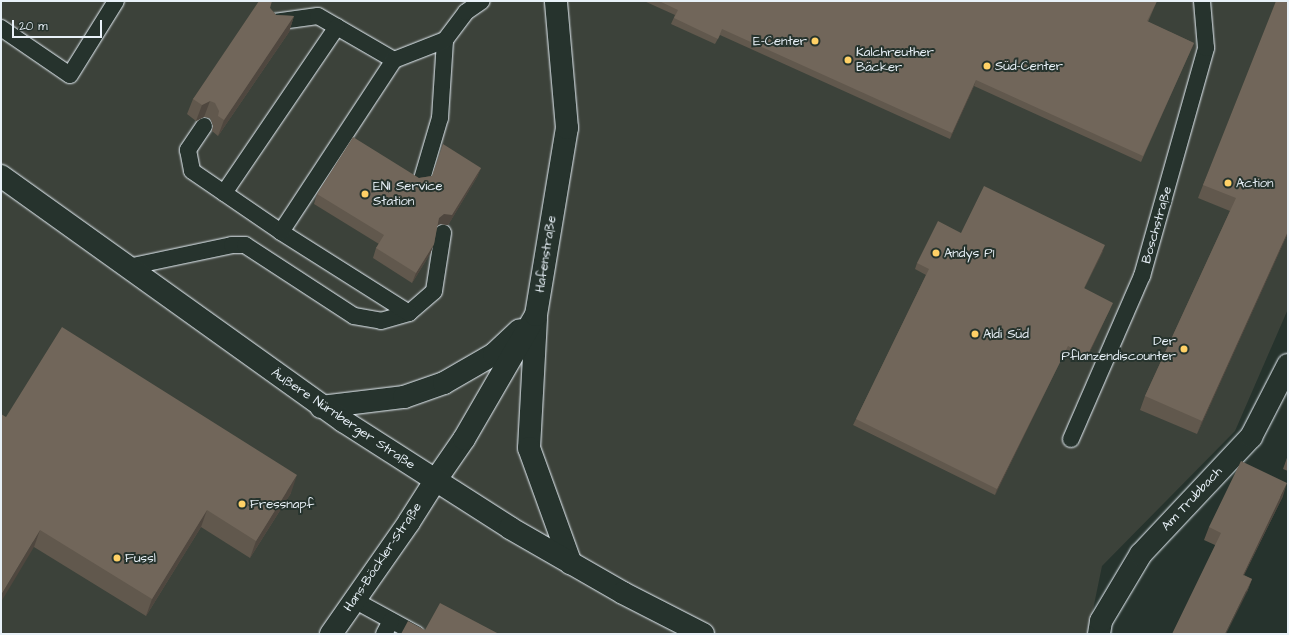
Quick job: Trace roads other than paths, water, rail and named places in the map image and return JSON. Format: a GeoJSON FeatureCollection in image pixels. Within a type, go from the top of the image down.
{"type":"FeatureCollection","features":[{"type":"Feature","properties":{"kind":"street","name":"Hafenstraße"},"geometry":{"type":"LineString","coordinates":[[435,480],[464,439],[536,315],[567,128],[556,1]]}},
{"type":"Feature","properties":{"kind":"street","name":"Äußere Nürnberger Straße"},"geometry":{"type":"LineString","coordinates":[[1,176],[321,407],[571,564],[703,634]]}},
{"type":"Feature","properties":{"kind":"street"},"geometry":{"type":"LineString","coordinates":[[321,407],[404,397],[444,383],[494,354],[536,315]]}},
{"type":"Feature","properties":{"kind":"street"},"geometry":{"type":"LineString","coordinates":[[536,315],[529,448],[571,564]]}},
{"type":"Feature","properties":{"kind":"street","name":"Am Trubbach"},"geometry":{"type":"LineString","coordinates":[[1099,634],[1101,621],[1141,554],[1251,437],[1288,365]]}},
{"type":"Feature","properties":{"kind":"street","name":"Hans-Böckler-Straße"},"geometry":{"type":"LineString","coordinates":[[331,634],[409,522],[435,480]]}},
{"type":"Feature","properties":{"kind":"lane"},"geometry":{"type":"LineString","coordinates":[[1,28],[70,76],[116,1]]}},
{"type":"Feature","properties":{"kind":"lane"},"geometry":{"type":"LineString","coordinates":[[281,232],[394,60],[445,40],[466,12],[482,1]]}},
{"type":"Feature","properties":{"kind":"lane","name":"Boschstraße"},"geometry":{"type":"LineString","coordinates":[[1071,439],[1142,276],[1206,48],[1202,1]]}},
{"type":"Feature","properties":{"kind":"lane"},"geometry":{"type":"LineString","coordinates":[[274,22],[318,16],[394,60]]}},
{"type":"Feature","properties":{"kind":"lane"},"geometry":{"type":"LineString","coordinates":[[224,193],[337,27]]}},
{"type":"Feature","properties":{"kind":"lane"},"geometry":{"type":"LineString","coordinates":[[422,179],[440,118],[445,40]]}},
{"type":"Feature","properties":{"kind":"lane"},"geometry":{"type":"LineString","coordinates":[[204,126],[188,150],[192,171],[281,232],[409,313]]}},
{"type":"Feature","properties":{"kind":"lane"},"geometry":{"type":"LineString","coordinates":[[128,267],[232,245],[245,245],[354,316],[381,321],[409,313],[434,291],[443,233]]}},
{"type":"Feature","properties":{"kind":"lane"},"geometry":{"type":"LineString","coordinates":[[354,600],[387,627],[416,634]]}},
{"type":"Feature","properties":{"kind":"place","name":"E-Center"},"geometry":{"type":"Point","coordinates":[815,41]}},
{"type":"Feature","properties":{"kind":"place","name":"Kalchreuther Bäcker"},"geometry":{"type":"Point","coordinates":[848,60]}},
{"type":"Feature","properties":{"kind":"place","name":"Süd-Center"},"geometry":{"type":"Point","coordinates":[987,66]}},
{"type":"Feature","properties":{"kind":"place","name":"Action"},"geometry":{"type":"Point","coordinates":[1228,183]}},
{"type":"Feature","properties":{"kind":"place","name":"ENI Service Station"},"geometry":{"type":"Point","coordinates":[365,194]}},
{"type":"Feature","properties":{"kind":"place","name":"Andys P1"},"geometry":{"type":"Point","coordinates":[936,253]}},
{"type":"Feature","properties":{"kind":"place","name":"Aldi Süd"},"geometry":{"type":"Point","coordinates":[975,334]}},
{"type":"Feature","properties":{"kind":"place","name":"Der Pflanzendiscounter"},"geometry":{"type":"Point","coordinates":[1184,349]}},
{"type":"Feature","properties":{"kind":"place","name":"Fressnapf"},"geometry":{"type":"Point","coordinates":[242,504]}},
{"type":"Feature","properties":{"kind":"place","name":"Fussl"},"geometry":{"type":"Point","coordinates":[117,558]}}]}
